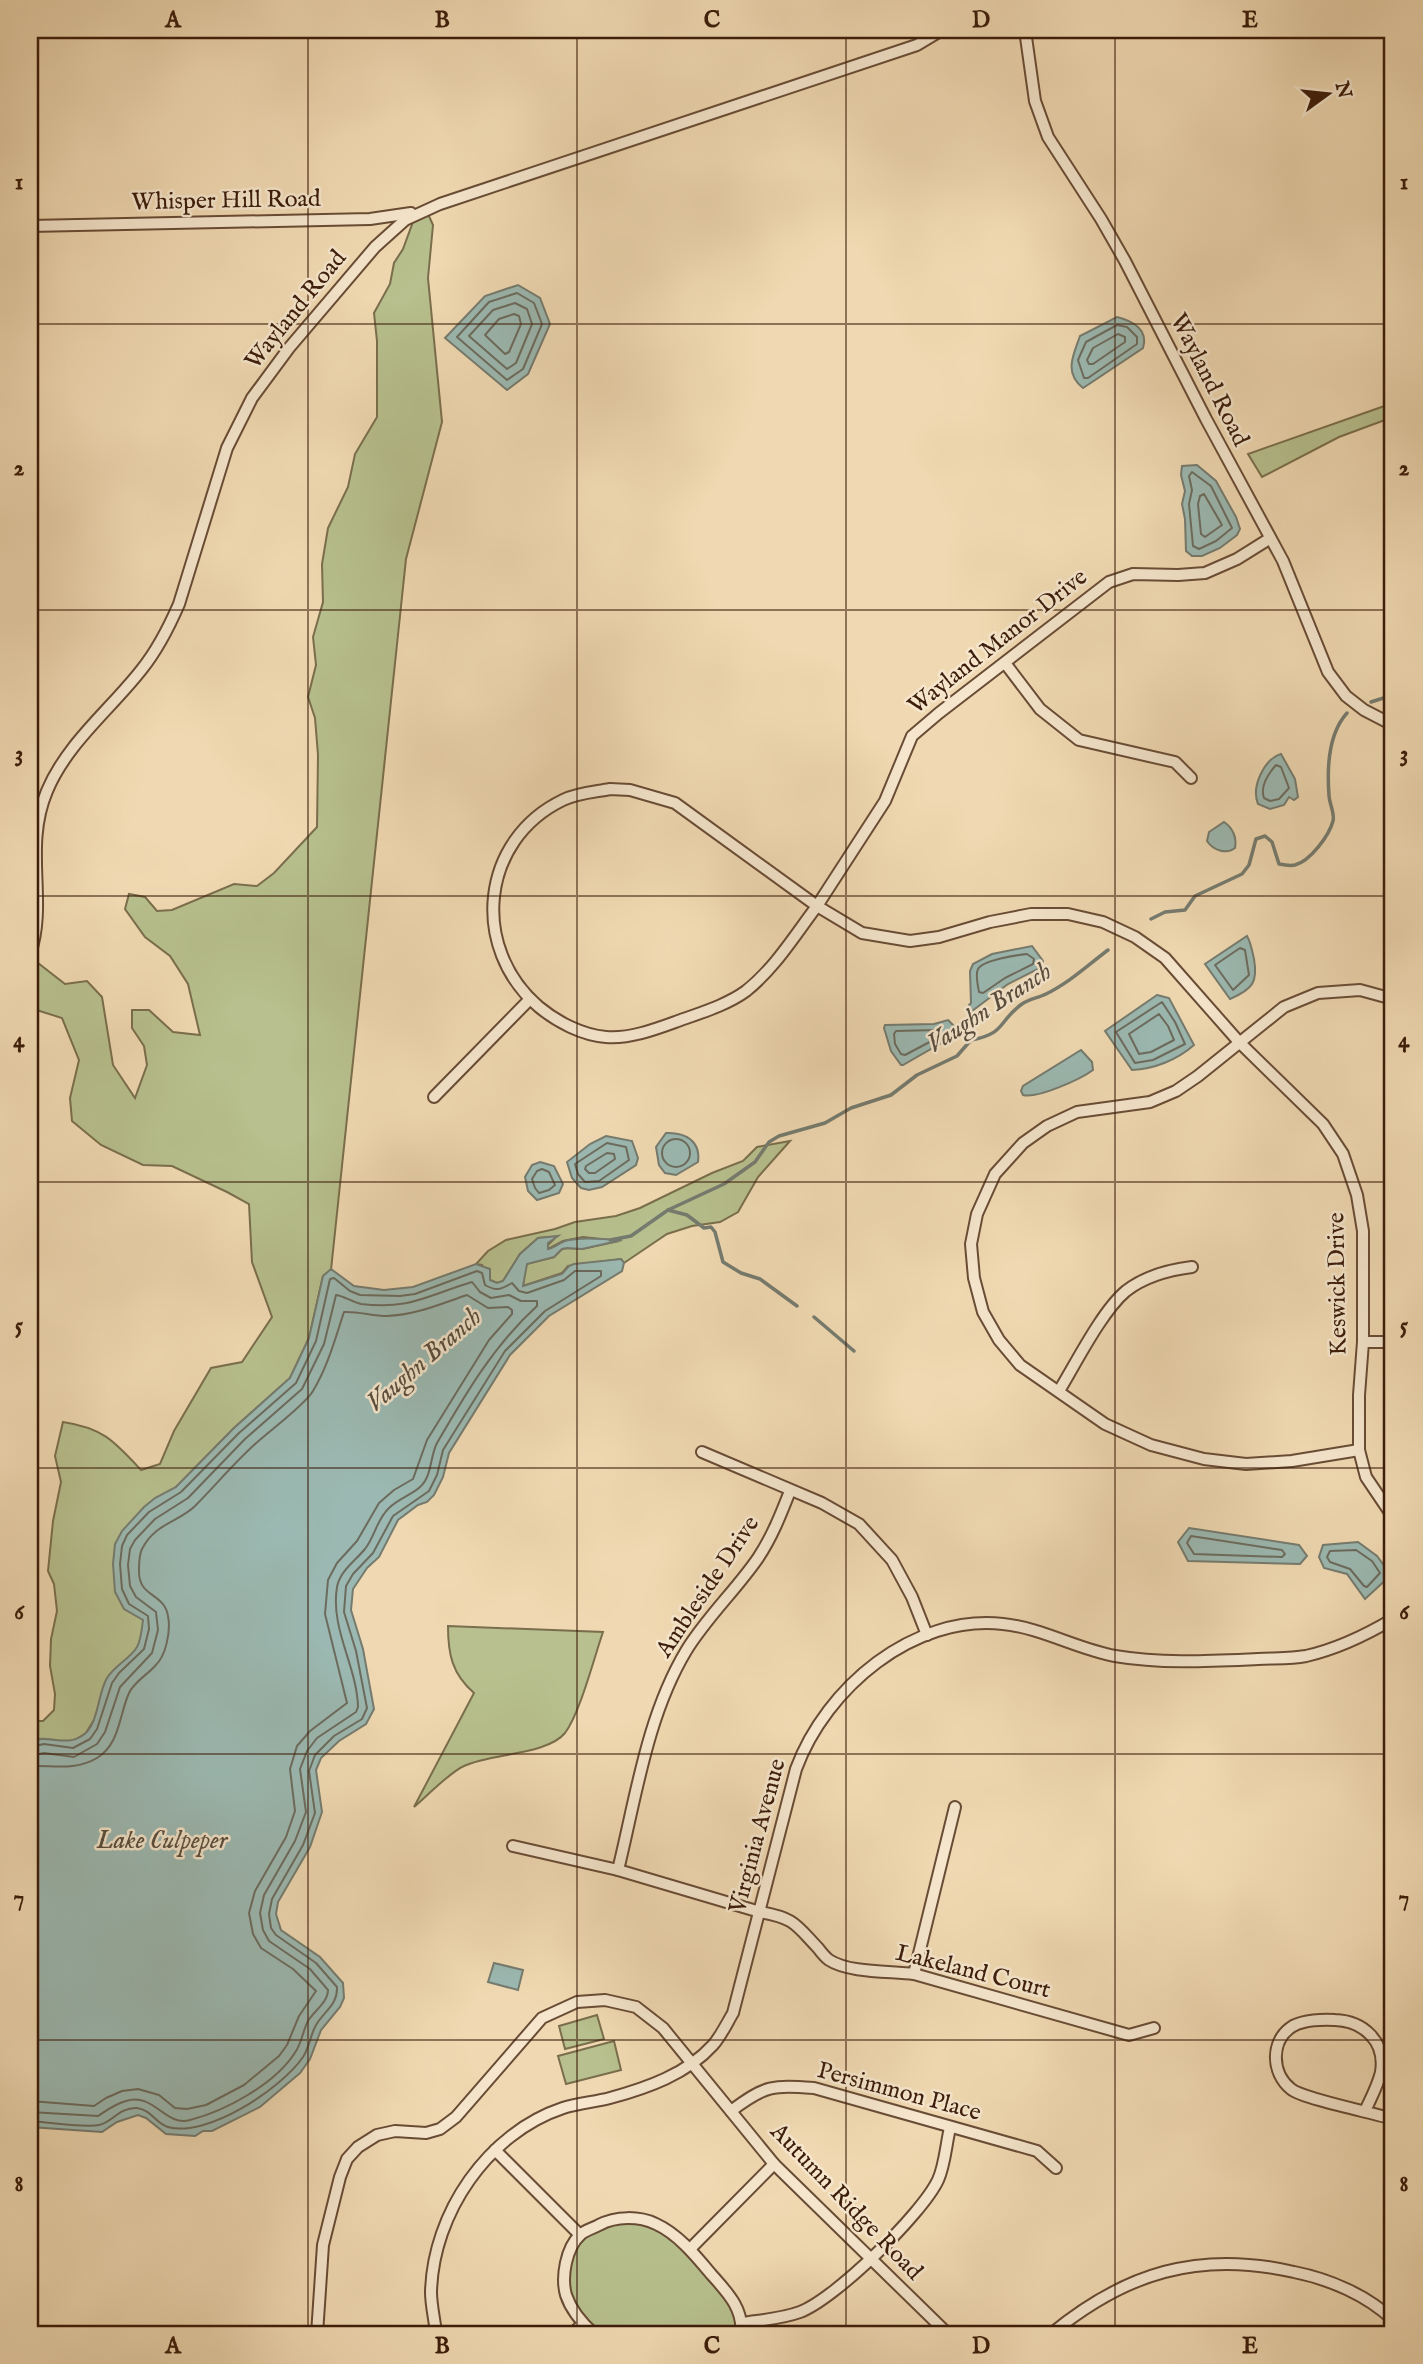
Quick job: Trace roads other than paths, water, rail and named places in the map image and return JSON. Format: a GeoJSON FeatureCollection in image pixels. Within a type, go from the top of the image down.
{"type":"FeatureCollection","features":[{"type":"Feature","properties":{"kind":"street","name":"Wayland Road"},"geometry":{"type":"LineString","coordinates":[[30,954],[37,926],[35,841],[47,791],[60,766],[142,670],[169,627],[179,604],[227,448],[252,398],[289,348],[375,247],[397,226],[423,210],[917,45],[942,30]]}},
{"type":"Feature","properties":{"kind":"street","name":"Wayland Road"},"geometry":{"type":"LineString","coordinates":[[1025,30],[1035,101],[1048,137],[1112,237],[1269,539],[1283,561],[1328,672],[1336,685],[1358,706],[1393,725]]}},
{"type":"Feature","properties":{"kind":"street","name":"Whisper Hill Road"},"geometry":{"type":"LineString","coordinates":[[30,226],[370,219],[401,216],[423,210]]}},
{"type":"Feature","properties":{"kind":"street","name":"Wayland Manor Drive"},"geometry":{"type":"LineString","coordinates":[[530,999],[562,1023],[606,1037],[661,1028],[745,992],[780,955],[817,906],[880,810],[912,736],[1109,582],[1133,574],[1205,573],[1237,559],[1269,539]]}},
{"type":"Feature","properties":{"kind":"street"},"geometry":{"type":"LineString","coordinates":[[1005,663],[1040,709],[1079,740],[1175,762],[1191,778]]}},
{"type":"Feature","properties":{"kind":"street","name":"Keswick Drive"},"geometry":{"type":"LineString","coordinates":[[530,999],[513,980],[502,961],[496,941],[493,902],[496,884],[509,849],[523,830],[540,814],[564,799],[610,789],[630,790],[676,803],[817,906],[862,933],[910,940],[939,937],[990,922],[1031,914],[1068,914],[1103,922],[1135,937],[1165,958],[1239,1042],[1323,1124],[1343,1154],[1357,1195],[1363,1231],[1359,1450],[1366,1478],[1393,1517]]}},
{"type":"Feature","properties":{"kind":"street"},"geometry":{"type":"LineString","coordinates":[[1359,1450],[1292,1461],[1246,1464],[1204,1460],[1151,1445],[1105,1424],[1020,1365],[999,1340],[983,1312],[974,1278],[971,1244],[977,1214],[995,1174],[1023,1143],[1047,1126],[1077,1112],[1150,1102],[1176,1091],[1284,1007],[1318,993],[1360,990],[1393,999]]}},
{"type":"Feature","properties":{"kind":"street"},"geometry":{"type":"LineString","coordinates":[[434,1097],[530,999]]}},
{"type":"Feature","properties":{"kind":"street"},"geometry":{"type":"LineString","coordinates":[[1059,1391],[1104,1318],[1125,1292],[1148,1278],[1170,1270],[1192,1267]]}},
{"type":"Feature","properties":{"kind":"street"},"geometry":{"type":"LineString","coordinates":[[1363,1342],[1393,1342]]}},
{"type":"Feature","properties":{"kind":"street"},"geometry":{"type":"LineString","coordinates":[[702,1452],[822,1503],[859,1524],[892,1560],[912,1597],[927,1635]]}},
{"type":"Feature","properties":{"kind":"street","name":"Ambleside Drive"},"geometry":{"type":"LineString","coordinates":[[618,1870],[664,1692],[687,1650],[758,1557],[779,1522],[790,1490]]}},
{"type":"Feature","properties":{"kind":"street","name":"Virginia Avenue"},"geometry":{"type":"LineString","coordinates":[[436,2334],[431,2292],[438,2243],[462,2188],[495,2150],[520,2129],[563,2108],[650,2087],[690,2064],[714,2044],[733,2013],[796,1769],[815,1729],[865,1673],[901,1647],[927,1635],[963,1625],[1003,1624],[1023,1628],[1116,1656],[1223,1661],[1309,1655],[1358,1639],[1393,1619]]}},
{"type":"Feature","properties":{"kind":"street"},"geometry":{"type":"LineString","coordinates":[[914,1974],[955,1807]]}},
{"type":"Feature","properties":{"kind":"street","name":"Lakeland Court"},"geometry":{"type":"LineString","coordinates":[[513,1846],[618,1870],[760,1912],[780,1915],[799,1925],[829,1960],[853,1970],[914,1974],[1129,2035],[1154,2028]]}},
{"type":"Feature","properties":{"kind":"street","name":"Autumn Ridge Road"},"geometry":{"type":"LineString","coordinates":[[317,2334],[323,2245],[347,2159],[365,2142],[389,2132],[426,2133],[445,2126],[456,2117],[542,2018],[577,2002],[605,2000],[636,2007],[663,2028],[774,2164],[948,2334]]}},
{"type":"Feature","properties":{"kind":"street"},"geometry":{"type":"LineString","coordinates":[[1365,2111],[1378,2083],[1381,2069],[1381,2055],[1376,2041],[1367,2031],[1348,2020],[1328,2019],[1299,2023],[1290,2028],[1278,2044],[1275,2055],[1279,2074],[1294,2092],[1393,2119]]}},
{"type":"Feature","properties":{"kind":"street","name":"Persimmon Place"},"geometry":{"type":"LineString","coordinates":[[732,2111],[755,2093],[778,2085],[814,2088],[1037,2151],[1056,2168]]}},
{"type":"Feature","properties":{"kind":"street"},"geometry":{"type":"LineString","coordinates":[[594,2334],[583,2324],[566,2295],[565,2271],[570,2249],[580,2235],[605,2222],[628,2217],[657,2224],[690,2249],[737,2308],[741,2329],[801,2312],[830,2296],[914,2213],[938,2180],[950,2128]]}},
{"type":"Feature","properties":{"kind":"street"},"geometry":{"type":"LineString","coordinates":[[495,2150],[580,2235]]}},
{"type":"Feature","properties":{"kind":"street"},"geometry":{"type":"LineString","coordinates":[[690,2249],[774,2164]]}},
{"type":"Feature","properties":{"kind":"street"},"geometry":{"type":"LineString","coordinates":[[1051,2334],[1105,2295],[1155,2274],[1205,2264],[1259,2264],[1325,2278],[1383,2310],[1393,2320]]}},
{"type":"Feature","properties":{"kind":"street"},"geometry":{"type":"LineString","coordinates":[[572,2334],[583,2324]]}},
{"type":"Feature","properties":{"kind":"water"},"geometry":{"type":"Polygon","coordinates":[[[518,285],[540,298],[550,324],[528,374],[507,390],[445,338],[485,296],[518,285]]]}},
{"type":"Feature","properties":{"kind":"water"},"geometry":{"type":"Polygon","coordinates":[[[1117,317],[1129,321],[1142,331],[1143,348],[1083,388],[1073,376],[1072,369],[1080,336],[1117,317]]]}},
{"type":"Feature","properties":{"kind":"water"},"geometry":{"type":"Polygon","coordinates":[[[1197,465],[1216,481],[1240,529],[1237,535],[1220,548],[1202,556],[1192,556],[1186,551],[1182,504],[1185,491],[1181,475],[1182,466],[1197,465]]]}},
{"type":"Feature","properties":{"kind":"water"},"geometry":{"type":"Polygon","coordinates":[[[1281,754],[1295,779],[1298,797],[1294,800],[1289,797],[1284,805],[1270,809],[1258,804],[1256,790],[1264,768],[1281,754]]]}},
{"type":"Feature","properties":{"kind":"water"},"geometry":{"type":"Polygon","coordinates":[[[1224,822],[1232,830],[1235,841],[1235,848],[1228,851],[1216,849],[1207,841],[1209,832],[1224,822]]]}},
{"type":"Feature","properties":{"kind":"water"},"geometry":{"type":"Polygon","coordinates":[[[1247,936],[1254,959],[1254,979],[1249,988],[1230,999],[1205,964],[1247,936]]]}},
{"type":"Feature","properties":{"kind":"water"},"geometry":{"type":"Polygon","coordinates":[[[1032,946],[1043,961],[1040,968],[1008,984],[972,1011],[969,1005],[970,971],[973,964],[992,954],[1032,946]]]}},
{"type":"Feature","properties":{"kind":"water"},"geometry":{"type":"Polygon","coordinates":[[[1157,995],[1169,998],[1194,1045],[1165,1063],[1132,1070],[1105,1031],[1157,995]]]}},
{"type":"Feature","properties":{"kind":"water"},"geometry":{"type":"Polygon","coordinates":[[[948,1020],[956,1028],[957,1034],[901,1065],[891,1051],[885,1025],[934,1024],[948,1020]]]}},
{"type":"Feature","properties":{"kind":"water"},"geometry":{"type":"Polygon","coordinates":[[[1081,1050],[1092,1062],[1093,1070],[1048,1091],[1023,1095],[1023,1086],[1081,1050]]]}},
{"type":"Feature","properties":{"kind":"water"},"geometry":{"type":"Polygon","coordinates":[[[666,1133],[679,1134],[690,1139],[697,1148],[698,1162],[676,1175],[665,1173],[659,1165],[656,1147],[666,1133]]]}},
{"type":"Feature","properties":{"kind":"water"},"geometry":{"type":"Polygon","coordinates":[[[606,1136],[632,1141],[638,1158],[636,1165],[602,1187],[589,1190],[581,1188],[572,1178],[567,1162],[590,1144],[606,1136]]]}},
{"type":"Feature","properties":{"kind":"water"},"geometry":{"type":"Polygon","coordinates":[[[540,1162],[554,1166],[563,1184],[559,1193],[537,1200],[528,1191],[525,1177],[532,1165],[540,1162]]]}},
{"type":"Feature","properties":{"kind":"water","name":"Lake Culpeper"},"geometry":{"type":"Polygon","coordinates":[[[558,1236],[548,1243],[548,1249],[576,1239],[622,1240],[582,1249],[562,1249],[554,1257],[527,1264],[523,1286],[562,1274],[574,1264],[621,1259],[624,1263],[622,1271],[549,1316],[510,1355],[449,1453],[443,1477],[434,1495],[398,1520],[379,1557],[367,1568],[353,1589],[351,1610],[363,1649],[374,1709],[366,1724],[339,1741],[321,1758],[316,1770],[322,1812],[310,1847],[278,1902],[276,1914],[281,1930],[320,1957],[343,1983],[344,1998],[321,2030],[310,2059],[300,2073],[260,2107],[212,2131],[203,2131],[195,2136],[166,2134],[138,2115],[117,2122],[102,2132],[30,2127],[30,1741],[76,1739],[88,1731],[107,1678],[138,1644],[143,1620],[124,1609],[115,1592],[115,1544],[122,1531],[155,1498],[176,1487],[234,1428],[290,1378],[309,1338],[323,1276],[331,1269],[354,1286],[384,1290],[413,1287],[476,1264],[490,1269],[490,1280],[497,1283],[503,1281],[520,1254],[538,1238],[558,1236]]]}},
{"type":"Feature","properties":{"kind":"water"},"geometry":{"type":"Polygon","coordinates":[[[1189,1528],[1299,1545],[1307,1556],[1300,1564],[1188,1561],[1178,1542],[1189,1528]]]}},
{"type":"Feature","properties":{"kind":"water"},"geometry":{"type":"Polygon","coordinates":[[[1358,1542],[1377,1556],[1391,1575],[1365,1599],[1347,1574],[1324,1568],[1319,1557],[1323,1545],[1358,1542]]]}},
{"type":"Feature","properties":{"kind":"water"},"geometry":{"type":"Polygon","coordinates":[[[494,1963],[523,1970],[518,1990],[488,1982],[494,1963]]]}},
{"type":"Feature","properties":{"kind":"waterway","name":"Vaughn Branch"},"geometry":{"type":"LineString","coordinates":[[1371,702],[1393,695]]}},
{"type":"Feature","properties":{"kind":"waterway","name":"Vaughn Branch"},"geometry":{"type":"LineString","coordinates":[[1151,919],[1165,912],[1185,910],[1195,896],[1242,874],[1249,865],[1256,839],[1265,836],[1272,842],[1279,864],[1295,865],[1313,853],[1333,821],[1328,785],[1330,752],[1336,731],[1347,713]]}},
{"type":"Feature","properties":{"kind":"waterway","name":"Vaughn Branch"},"geometry":{"type":"LineString","coordinates":[[610,1240],[631,1236],[668,1210],[724,1184],[755,1162],[769,1142],[779,1136],[825,1123],[851,1108],[891,1095],[917,1075],[957,1056],[971,1040],[996,1030],[1022,1004],[1063,985],[1108,950]]}},
{"type":"Feature","properties":{"kind":"waterway"},"geometry":{"type":"LineString","coordinates":[[668,1210],[687,1215],[704,1228],[711,1227],[715,1232],[723,1262],[741,1273],[760,1279],[797,1306]]}},
{"type":"Feature","properties":{"kind":"waterway"},"geometry":{"type":"LineString","coordinates":[[814,1317],[854,1351]]}}]}
